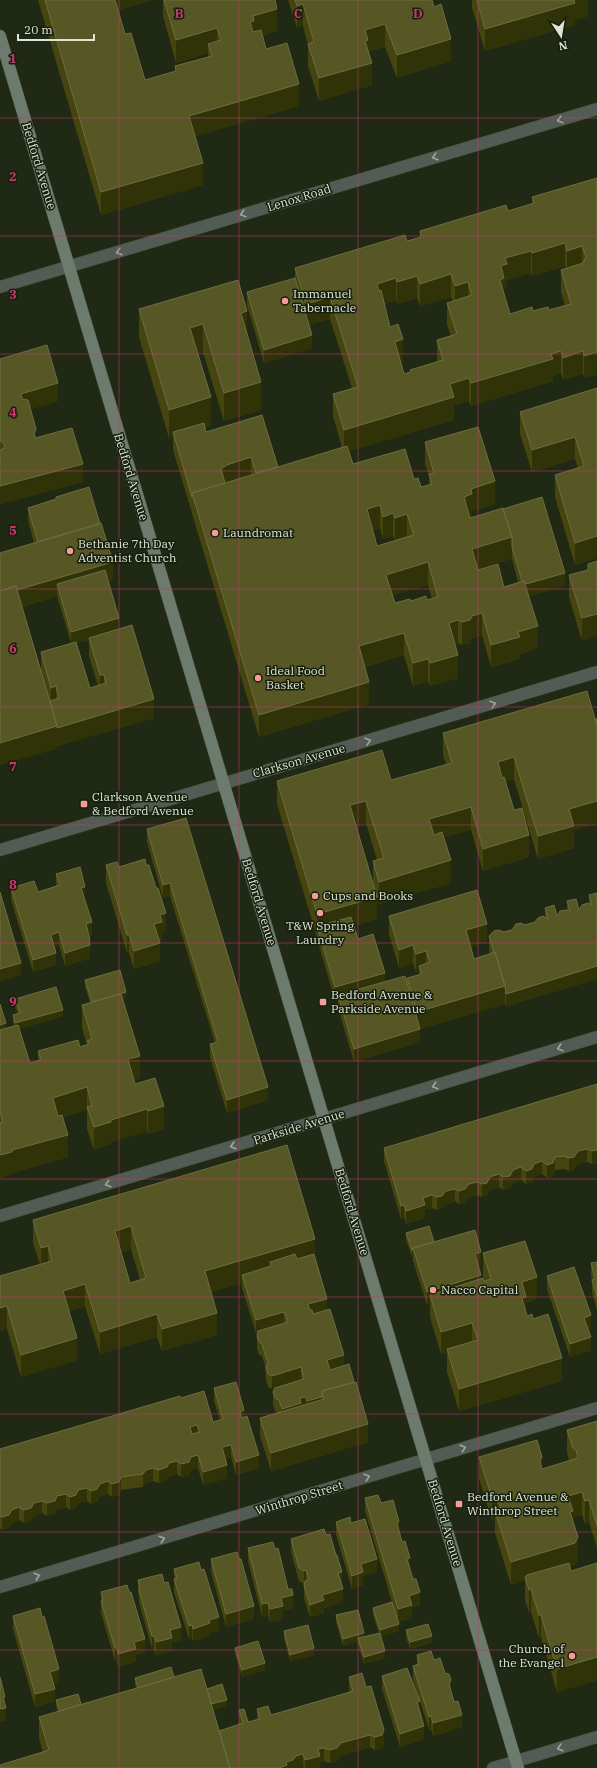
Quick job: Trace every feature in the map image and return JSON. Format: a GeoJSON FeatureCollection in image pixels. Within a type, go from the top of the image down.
{"type":"FeatureCollection","features":[{"type":"Feature","properties":{"kind":"street","name":"Bedford Avenue"},"geometry":{"type":"LineString","coordinates":[[0,36],[517,1765]]}},
{"type":"Feature","properties":{"kind":"street","name":"Lenox Road"},"geometry":{"type":"LineString","coordinates":[[0,287],[597,109]]}},
{"type":"Feature","properties":{"kind":"street","name":"Clarkson Avenue"},"geometry":{"type":"LineString","coordinates":[[0,850],[597,672]]}},
{"type":"Feature","properties":{"kind":"street","name":"Parkside Avenue"},"geometry":{"type":"LineString","coordinates":[[0,1216],[324,1120],[597,1036]]}},
{"type":"Feature","properties":{"kind":"street","name":"Winthrop Street"},"geometry":{"type":"LineString","coordinates":[[0,1587],[597,1408]]}},
{"type":"Feature","properties":{"kind":"street"},"geometry":{"type":"LineString","coordinates":[[493,1768],[517,1765],[597,1737]]}},
{"type":"Feature","properties":{"kind":"building"},"geometry":{"type":"Polygon","coordinates":[[[45,0],[115,0],[125,34],[131,33],[145,80],[176,71],[175,66],[212,56],[208,44],[221,40],[217,28],[176,40],[164,0],[275,0],[277,9],[253,16],[254,21],[250,22],[253,32],[261,30],[266,49],[287,43],[299,84],[189,116],[203,163],[101,192],[45,0]]]}},
{"type":"Feature","properties":{"kind":"building"},"geometry":{"type":"Polygon","coordinates":[[[295,0],[432,0],[434,7],[441,4],[451,39],[397,55],[385,24],[365,30],[368,40],[365,41],[372,63],[319,78],[308,44],[314,42],[303,4],[297,6],[295,0]]]}},
{"type":"Feature","properties":{"kind":"building"},"geometry":{"type":"Polygon","coordinates":[[[477,0],[574,0],[575,3],[485,29],[477,0]]]}},
{"type":"Feature","properties":{"kind":"building"},"geometry":{"type":"Polygon","coordinates":[[[597,178],[597,352],[584,356],[583,351],[563,358],[561,351],[551,354],[553,359],[471,383],[469,378],[450,384],[454,397],[344,430],[333,394],[358,387],[330,297],[306,304],[295,268],[405,235],[407,241],[421,237],[420,231],[506,205],[508,211],[534,203],[532,197],[597,178]],[[565,243],[532,253],[531,251],[505,258],[507,264],[501,266],[504,278],[500,280],[510,314],[532,307],[533,311],[548,307],[549,310],[571,304],[561,270],[583,263],[586,257],[582,246],[567,251],[565,243]],[[451,274],[420,284],[417,276],[397,282],[396,278],[377,284],[379,291],[381,290],[390,327],[398,324],[403,339],[395,342],[404,374],[411,372],[410,370],[443,360],[437,340],[457,334],[447,303],[472,295],[468,282],[455,286],[451,274]]]}},
{"type":"Feature","properties":{"kind":"building"},"geometry":{"type":"Polygon","coordinates":[[[295,278],[312,335],[264,350],[247,292],[295,278]]]}},
{"type":"Feature","properties":{"kind":"building"},"geometry":{"type":"Polygon","coordinates":[[[238,280],[247,311],[241,313],[261,382],[224,393],[203,324],[190,328],[211,397],[169,410],[139,309],[238,280]]]}},
{"type":"Feature","properties":{"kind":"building"},"geometry":{"type":"Polygon","coordinates":[[[47,345],[58,383],[21,394],[22,399],[28,400],[36,429],[34,434],[35,438],[72,428],[83,464],[0,486],[0,450],[5,448],[4,443],[0,441],[0,359],[47,345]]]}},
{"type":"Feature","properties":{"kind":"building"},"geometry":{"type":"Polygon","coordinates":[[[597,388],[597,536],[575,543],[555,475],[584,466],[575,437],[532,450],[520,412],[597,388]]]}},
{"type":"Feature","properties":{"kind":"building"},"geometry":{"type":"Polygon","coordinates":[[[262,415],[278,467],[256,473],[251,457],[227,465],[221,469],[225,483],[192,493],[192,497],[173,432],[204,423],[206,432],[262,415]]]}},
{"type":"Feature","properties":{"kind":"building"},"geometry":{"type":"Polygon","coordinates":[[[478,427],[495,481],[471,489],[472,494],[464,497],[470,518],[503,508],[512,537],[472,549],[478,570],[498,564],[504,587],[524,581],[538,626],[518,632],[520,637],[491,645],[482,613],[472,616],[470,620],[462,622],[458,620],[449,623],[458,655],[430,663],[428,659],[413,663],[404,633],[359,646],[369,682],[259,715],[192,493],[347,446],[353,464],[405,449],[414,479],[418,478],[421,487],[432,484],[429,474],[434,473],[425,442],[478,427]],[[380,505],[367,509],[377,546],[414,535],[407,514],[395,518],[393,513],[383,517],[380,505]],[[428,562],[386,575],[395,603],[410,599],[411,601],[426,596],[427,600],[438,597],[428,562]]]}},
{"type":"Feature","properties":{"kind":"building"},"geometry":{"type":"Polygon","coordinates":[[[89,487],[100,524],[38,542],[28,508],[56,499],[56,497],[89,487]]]}},
{"type":"Feature","properties":{"kind":"building"},"geometry":{"type":"Polygon","coordinates":[[[542,497],[565,573],[526,584],[522,581],[512,547],[512,537],[503,509],[542,497]]]}},
{"type":"Feature","properties":{"kind":"building"},"geometry":{"type":"Polygon","coordinates":[[[101,523],[113,562],[17,590],[16,586],[0,591],[0,553],[101,523]]]}},
{"type":"Feature","properties":{"kind":"building"},"geometry":{"type":"Polygon","coordinates":[[[597,561],[597,614],[582,618],[569,575],[588,570],[588,564],[597,561]]]}},
{"type":"Feature","properties":{"kind":"building"},"geometry":{"type":"Polygon","coordinates":[[[105,570],[119,618],[71,632],[57,584],[105,570]]]}},
{"type":"Feature","properties":{"kind":"building"},"geometry":{"type":"Polygon","coordinates":[[[16,586],[57,726],[0,743],[0,591],[16,586]]]}},
{"type":"Feature","properties":{"kind":"building"},"geometry":{"type":"Polygon","coordinates":[[[132,625],[154,699],[57,728],[50,701],[59,698],[56,686],[51,688],[41,652],[76,642],[90,688],[106,683],[104,675],[100,675],[89,638],[132,625]]]}},
{"type":"Feature","properties":{"kind":"building"},"geometry":{"type":"Polygon","coordinates":[[[587,691],[597,726],[597,801],[569,809],[574,826],[538,836],[514,757],[498,762],[502,778],[504,777],[514,810],[522,808],[529,835],[483,849],[471,807],[429,819],[434,835],[442,832],[451,860],[379,882],[373,861],[384,858],[366,801],[350,805],[377,897],[317,914],[277,781],[382,750],[391,780],[452,763],[443,733],[587,691]]]}},
{"type":"Feature","properties":{"kind":"building"},"geometry":{"type":"Polygon","coordinates":[[[186,818],[268,1087],[227,1100],[210,1044],[218,1042],[170,883],[163,885],[147,829],[186,818]]]}},
{"type":"Feature","properties":{"kind":"building"},"geometry":{"type":"Polygon","coordinates":[[[145,859],[146,865],[149,865],[156,888],[158,888],[166,913],[160,915],[162,922],[154,924],[160,943],[134,951],[129,935],[127,935],[106,865],[117,862],[119,867],[145,859]]]}},
{"type":"Feature","properties":{"kind":"building"},"geometry":{"type":"Polygon","coordinates":[[[80,867],[85,887],[81,888],[92,922],[86,924],[90,945],[65,953],[59,932],[51,935],[56,953],[33,960],[11,888],[34,881],[38,892],[60,885],[56,874],[80,867]]]}},
{"type":"Feature","properties":{"kind":"building"},"geometry":{"type":"Polygon","coordinates":[[[477,890],[487,924],[466,930],[474,959],[495,952],[505,986],[417,1012],[407,978],[422,974],[419,966],[430,962],[426,951],[416,954],[413,945],[399,950],[389,916],[477,890]]]}},
{"type":"Feature","properties":{"kind":"building"},"geometry":{"type":"Polygon","coordinates":[[[0,892],[21,963],[0,969],[0,892]]]}},
{"type":"Feature","properties":{"kind":"building"},"geometry":{"type":"Polygon","coordinates":[[[597,893],[597,966],[506,994],[505,986],[489,936],[494,931],[498,930],[504,932],[512,930],[516,924],[521,923],[525,925],[535,922],[538,918],[543,916],[548,919],[545,908],[554,905],[557,916],[560,911],[570,911],[567,901],[576,899],[579,910],[582,905],[588,903],[592,905],[589,895],[597,893]]]}},
{"type":"Feature","properties":{"kind":"building"},"geometry":{"type":"Polygon","coordinates":[[[351,917],[358,939],[373,934],[385,973],[335,987],[317,926],[351,917]]]}},
{"type":"Feature","properties":{"kind":"building"},"geometry":{"type":"Polygon","coordinates":[[[120,970],[126,992],[92,1002],[85,980],[120,970]]]}},
{"type":"Feature","properties":{"kind":"building"},"geometry":{"type":"Polygon","coordinates":[[[405,976],[420,1029],[354,1049],[338,995],[405,976]]]}},
{"type":"Feature","properties":{"kind":"building"},"geometry":{"type":"Polygon","coordinates":[[[56,987],[63,1010],[15,1023],[13,1015],[20,1013],[15,999],[56,987]]]}},
{"type":"Feature","properties":{"kind":"building"},"geometry":{"type":"Polygon","coordinates":[[[121,994],[140,1056],[128,1059],[135,1084],[155,1078],[164,1106],[148,1111],[147,1109],[94,1127],[87,1107],[92,1106],[87,1087],[53,1098],[58,1116],[62,1115],[68,1135],[12,1150],[12,1152],[0,1155],[0,1123],[3,1122],[0,1112],[0,1030],[18,1025],[30,1063],[41,1060],[38,1051],[78,1040],[80,1047],[89,1044],[87,1041],[92,1039],[82,1005],[121,994]]]}},
{"type":"Feature","properties":{"kind":"building"},"geometry":{"type":"Polygon","coordinates":[[[0,1004],[6,1023],[0,1025],[0,1004]]]}},
{"type":"Feature","properties":{"kind":"building"},"geometry":{"type":"Polygon","coordinates":[[[597,1084],[597,1150],[592,1151],[587,1149],[578,1151],[574,1157],[569,1158],[564,1156],[555,1157],[553,1163],[547,1165],[542,1161],[534,1164],[532,1169],[526,1171],[521,1167],[513,1170],[510,1176],[503,1177],[499,1174],[490,1177],[487,1183],[482,1184],[477,1182],[469,1184],[465,1189],[459,1191],[455,1189],[446,1191],[442,1196],[437,1197],[432,1195],[423,1198],[425,1205],[406,1211],[404,1205],[401,1206],[384,1148],[597,1084]]]}},
{"type":"Feature","properties":{"kind":"building"},"geometry":{"type":"Polygon","coordinates":[[[287,1145],[315,1239],[205,1271],[217,1313],[162,1329],[157,1314],[100,1332],[85,1284],[63,1291],[77,1338],[21,1355],[7,1306],[0,1308],[0,1276],[52,1261],[48,1246],[41,1248],[33,1220],[287,1145]],[[131,1226],[115,1231],[130,1283],[146,1278],[131,1226]]]}},
{"type":"Feature","properties":{"kind":"building"},"geometry":{"type":"Polygon","coordinates":[[[429,1226],[434,1242],[413,1248],[412,1250],[406,1233],[429,1226]]]}},
{"type":"Feature","properties":{"kind":"building"},"geometry":{"type":"Polygon","coordinates":[[[475,1230],[481,1252],[475,1254],[481,1275],[427,1292],[413,1248],[475,1230]]]}},
{"type":"Feature","properties":{"kind":"building"},"geometry":{"type":"Polygon","coordinates":[[[525,1241],[537,1277],[522,1282],[526,1297],[522,1298],[527,1316],[532,1314],[533,1319],[548,1314],[562,1358],[459,1389],[447,1349],[478,1340],[472,1323],[441,1332],[430,1295],[483,1278],[484,1281],[491,1279],[483,1253],[525,1241]]]}},
{"type":"Feature","properties":{"kind":"building"},"geometry":{"type":"Polygon","coordinates":[[[295,1254],[297,1259],[314,1254],[327,1299],[308,1304],[313,1314],[330,1309],[344,1355],[327,1360],[330,1370],[349,1364],[354,1382],[322,1391],[322,1397],[307,1401],[306,1397],[300,1398],[301,1403],[282,1409],[279,1400],[275,1398],[273,1392],[275,1388],[304,1379],[301,1367],[272,1376],[268,1374],[266,1367],[268,1363],[262,1344],[259,1342],[257,1336],[258,1331],[288,1322],[284,1312],[256,1320],[242,1275],[271,1266],[270,1262],[295,1254]]]}},
{"type":"Feature","properties":{"kind":"building"},"geometry":{"type":"Polygon","coordinates":[[[597,1262],[597,1297],[592,1280],[595,1279],[591,1263],[597,1262]]]}},
{"type":"Feature","properties":{"kind":"building"},"geometry":{"type":"Polygon","coordinates":[[[574,1267],[591,1315],[584,1318],[591,1337],[570,1344],[547,1276],[574,1267]]]}},
{"type":"Feature","properties":{"kind":"building"},"geometry":{"type":"Polygon","coordinates":[[[236,1382],[244,1410],[240,1412],[242,1418],[247,1416],[259,1455],[236,1462],[231,1445],[222,1447],[227,1465],[203,1472],[198,1455],[191,1457],[189,1462],[181,1464],[177,1461],[169,1463],[167,1467],[159,1470],[153,1468],[146,1470],[143,1474],[121,1477],[119,1482],[112,1484],[108,1481],[100,1484],[97,1489],[91,1491],[87,1488],[78,1490],[76,1495],[70,1497],[66,1494],[57,1496],[55,1501],[47,1503],[42,1501],[34,1503],[31,1508],[24,1510],[19,1507],[12,1510],[9,1515],[2,1517],[0,1516],[0,1449],[180,1396],[181,1398],[204,1391],[213,1422],[223,1419],[214,1388],[236,1382]],[[197,1425],[190,1427],[192,1434],[200,1432],[197,1425]]]}},
{"type":"Feature","properties":{"kind":"building"},"geometry":{"type":"Polygon","coordinates":[[[356,1382],[368,1424],[271,1453],[260,1418],[324,1399],[322,1391],[356,1382]]]}},
{"type":"Feature","properties":{"kind":"building"},"geometry":{"type":"Polygon","coordinates":[[[597,1421],[597,1526],[589,1500],[585,1501],[582,1492],[568,1496],[573,1511],[570,1512],[578,1537],[575,1543],[511,1562],[495,1511],[501,1509],[497,1497],[492,1498],[479,1457],[537,1440],[542,1457],[540,1461],[542,1469],[578,1458],[567,1430],[597,1421]]]}},
{"type":"Feature","properties":{"kind":"building"},"geometry":{"type":"Polygon","coordinates":[[[378,1495],[381,1503],[393,1500],[399,1522],[397,1523],[402,1542],[405,1541],[410,1558],[407,1559],[413,1579],[416,1579],[420,1592],[409,1596],[412,1605],[398,1609],[365,1498],[378,1495]]]}},
{"type":"Feature","properties":{"kind":"building"},"geometry":{"type":"Polygon","coordinates":[[[350,1517],[351,1523],[365,1519],[377,1559],[361,1564],[363,1572],[352,1576],[336,1522],[350,1517]]]}},
{"type":"Feature","properties":{"kind":"building"},"geometry":{"type":"Polygon","coordinates":[[[324,1529],[326,1535],[330,1534],[337,1555],[342,1572],[338,1573],[343,1589],[322,1595],[324,1600],[310,1605],[304,1585],[305,1581],[309,1580],[306,1570],[304,1571],[299,1568],[291,1539],[324,1529]]]}},
{"type":"Feature","properties":{"kind":"building"},"geometry":{"type":"Polygon","coordinates":[[[273,1542],[275,1549],[278,1548],[288,1589],[292,1589],[293,1595],[281,1598],[283,1606],[270,1609],[268,1603],[262,1604],[248,1548],[273,1542]]]}},
{"type":"Feature","properties":{"kind":"building"},"geometry":{"type":"Polygon","coordinates":[[[237,1552],[239,1559],[241,1559],[254,1606],[226,1614],[211,1559],[237,1552]]]}},
{"type":"Feature","properties":{"kind":"building"},"geometry":{"type":"Polygon","coordinates":[[[199,1562],[201,1570],[204,1569],[219,1617],[209,1620],[210,1623],[193,1629],[192,1625],[189,1626],[174,1579],[177,1578],[174,1569],[199,1562]]]}},
{"type":"Feature","properties":{"kind":"building","name":"Church of the Evangel"},"geometry":{"type":"Polygon","coordinates":[[[569,1563],[571,1571],[597,1563],[597,1657],[557,1669],[541,1615],[539,1615],[531,1589],[529,1590],[525,1577],[527,1575],[569,1563]]]}},
{"type":"Feature","properties":{"kind":"building"},"geometry":{"type":"Polygon","coordinates":[[[162,1574],[164,1583],[168,1582],[181,1627],[170,1630],[172,1638],[156,1642],[154,1636],[152,1636],[139,1590],[138,1580],[162,1574]]]}},
{"type":"Feature","properties":{"kind":"building"},"geometry":{"type":"Polygon","coordinates":[[[127,1585],[129,1592],[131,1592],[145,1639],[134,1642],[136,1649],[118,1654],[101,1601],[103,1600],[101,1592],[127,1585]]]}},
{"type":"Feature","properties":{"kind":"building"},"geometry":{"type":"Polygon","coordinates":[[[392,1602],[399,1624],[380,1630],[373,1608],[392,1602]]]}},
{"type":"Feature","properties":{"kind":"building"},"geometry":{"type":"Polygon","coordinates":[[[40,1608],[42,1617],[44,1616],[59,1669],[50,1672],[55,1689],[35,1694],[13,1616],[40,1608]]]}},
{"type":"Feature","properties":{"kind":"building"},"geometry":{"type":"Polygon","coordinates":[[[358,1610],[364,1633],[343,1639],[336,1615],[358,1610]]]}},
{"type":"Feature","properties":{"kind":"building"},"geometry":{"type":"Polygon","coordinates":[[[428,1624],[432,1636],[410,1642],[406,1630],[428,1624]]]}},
{"type":"Feature","properties":{"kind":"building"},"geometry":{"type":"Polygon","coordinates":[[[308,1625],[314,1648],[290,1655],[284,1631],[308,1625]]]}},
{"type":"Feature","properties":{"kind":"building"},"geometry":{"type":"Polygon","coordinates":[[[380,1633],[385,1651],[364,1657],[358,1638],[380,1633]]]}},
{"type":"Feature","properties":{"kind":"building"},"geometry":{"type":"Polygon","coordinates":[[[258,1641],[265,1663],[242,1670],[235,1648],[258,1641]]]}},
{"type":"Feature","properties":{"kind":"building"},"geometry":{"type":"Polygon","coordinates":[[[431,1651],[434,1660],[440,1658],[445,1673],[449,1674],[451,1680],[449,1684],[454,1702],[458,1701],[462,1715],[433,1723],[431,1716],[429,1717],[413,1666],[419,1664],[417,1655],[431,1651]]]}},
{"type":"Feature","properties":{"kind":"building"},"geometry":{"type":"Polygon","coordinates":[[[171,1667],[174,1677],[138,1688],[135,1678],[171,1667]]]}},
{"type":"Feature","properties":{"kind":"building"},"geometry":{"type":"Polygon","coordinates":[[[407,1668],[420,1701],[417,1702],[424,1726],[400,1734],[382,1676],[407,1668]]]}},
{"type":"Feature","properties":{"kind":"building"},"geometry":{"type":"Polygon","coordinates":[[[201,1669],[230,1768],[0,1768],[0,1765],[49,1750],[39,1717],[201,1669]]]}},
{"type":"Feature","properties":{"kind":"building"},"geometry":{"type":"Polygon","coordinates":[[[362,1673],[366,1687],[371,1686],[384,1730],[382,1735],[375,1737],[370,1735],[341,1743],[337,1748],[330,1750],[324,1748],[318,1749],[320,1756],[305,1760],[303,1754],[296,1756],[293,1760],[286,1762],[287,1765],[279,1768],[230,1768],[219,1731],[243,1723],[239,1710],[244,1709],[248,1722],[260,1719],[257,1709],[268,1706],[271,1715],[350,1692],[353,1691],[349,1677],[362,1673]]]}},
{"type":"Feature","properties":{"kind":"building"},"geometry":{"type":"Polygon","coordinates":[[[0,1677],[6,1708],[0,1709],[0,1677]]]}},
{"type":"Feature","properties":{"kind":"building"},"geometry":{"type":"Polygon","coordinates":[[[222,1684],[227,1700],[211,1704],[207,1689],[222,1684]]]}},
{"type":"Feature","properties":{"kind":"building"},"geometry":{"type":"Polygon","coordinates":[[[78,1694],[81,1704],[60,1711],[56,1700],[78,1694]]]}},
{"type":"Feature","properties":{"kind":"place","name":"Immanuel Tabernacle"},"geometry":{"type":"Point","coordinates":[285,301]}},
{"type":"Feature","properties":{"kind":"place","name":"Laundromat"},"geometry":{"type":"Point","coordinates":[215,533]}},
{"type":"Feature","properties":{"kind":"place","name":"Bethanie 7th Day Adventist Church"},"geometry":{"type":"Point","coordinates":[70,551]}},
{"type":"Feature","properties":{"kind":"place","name":"Ideal Food Basket"},"geometry":{"type":"Point","coordinates":[258,678]}},
{"type":"Feature","properties":{"kind":"place","name":"Clarkson Avenue & Bedford Avenue"},"geometry":{"type":"Point","coordinates":[84,804]}},
{"type":"Feature","properties":{"kind":"place","name":"Cups and Books"},"geometry":{"type":"Point","coordinates":[315,896]}},
{"type":"Feature","properties":{"kind":"place","name":"T&W Spring Laundry"},"geometry":{"type":"Point","coordinates":[320,913]}},
{"type":"Feature","properties":{"kind":"place","name":"Bedford Avenue & Parkside Avenue"},"geometry":{"type":"Point","coordinates":[323,1002]}},
{"type":"Feature","properties":{"kind":"place","name":"Nacco Capital"},"geometry":{"type":"Point","coordinates":[433,1290]}},
{"type":"Feature","properties":{"kind":"place","name":"Bedford Avenue & Winthrop Street"},"geometry":{"type":"Point","coordinates":[459,1504]}},
{"type":"Feature","properties":{"kind":"place","name":"Church of the Evangel"},"geometry":{"type":"Point","coordinates":[572,1656]}}]}
